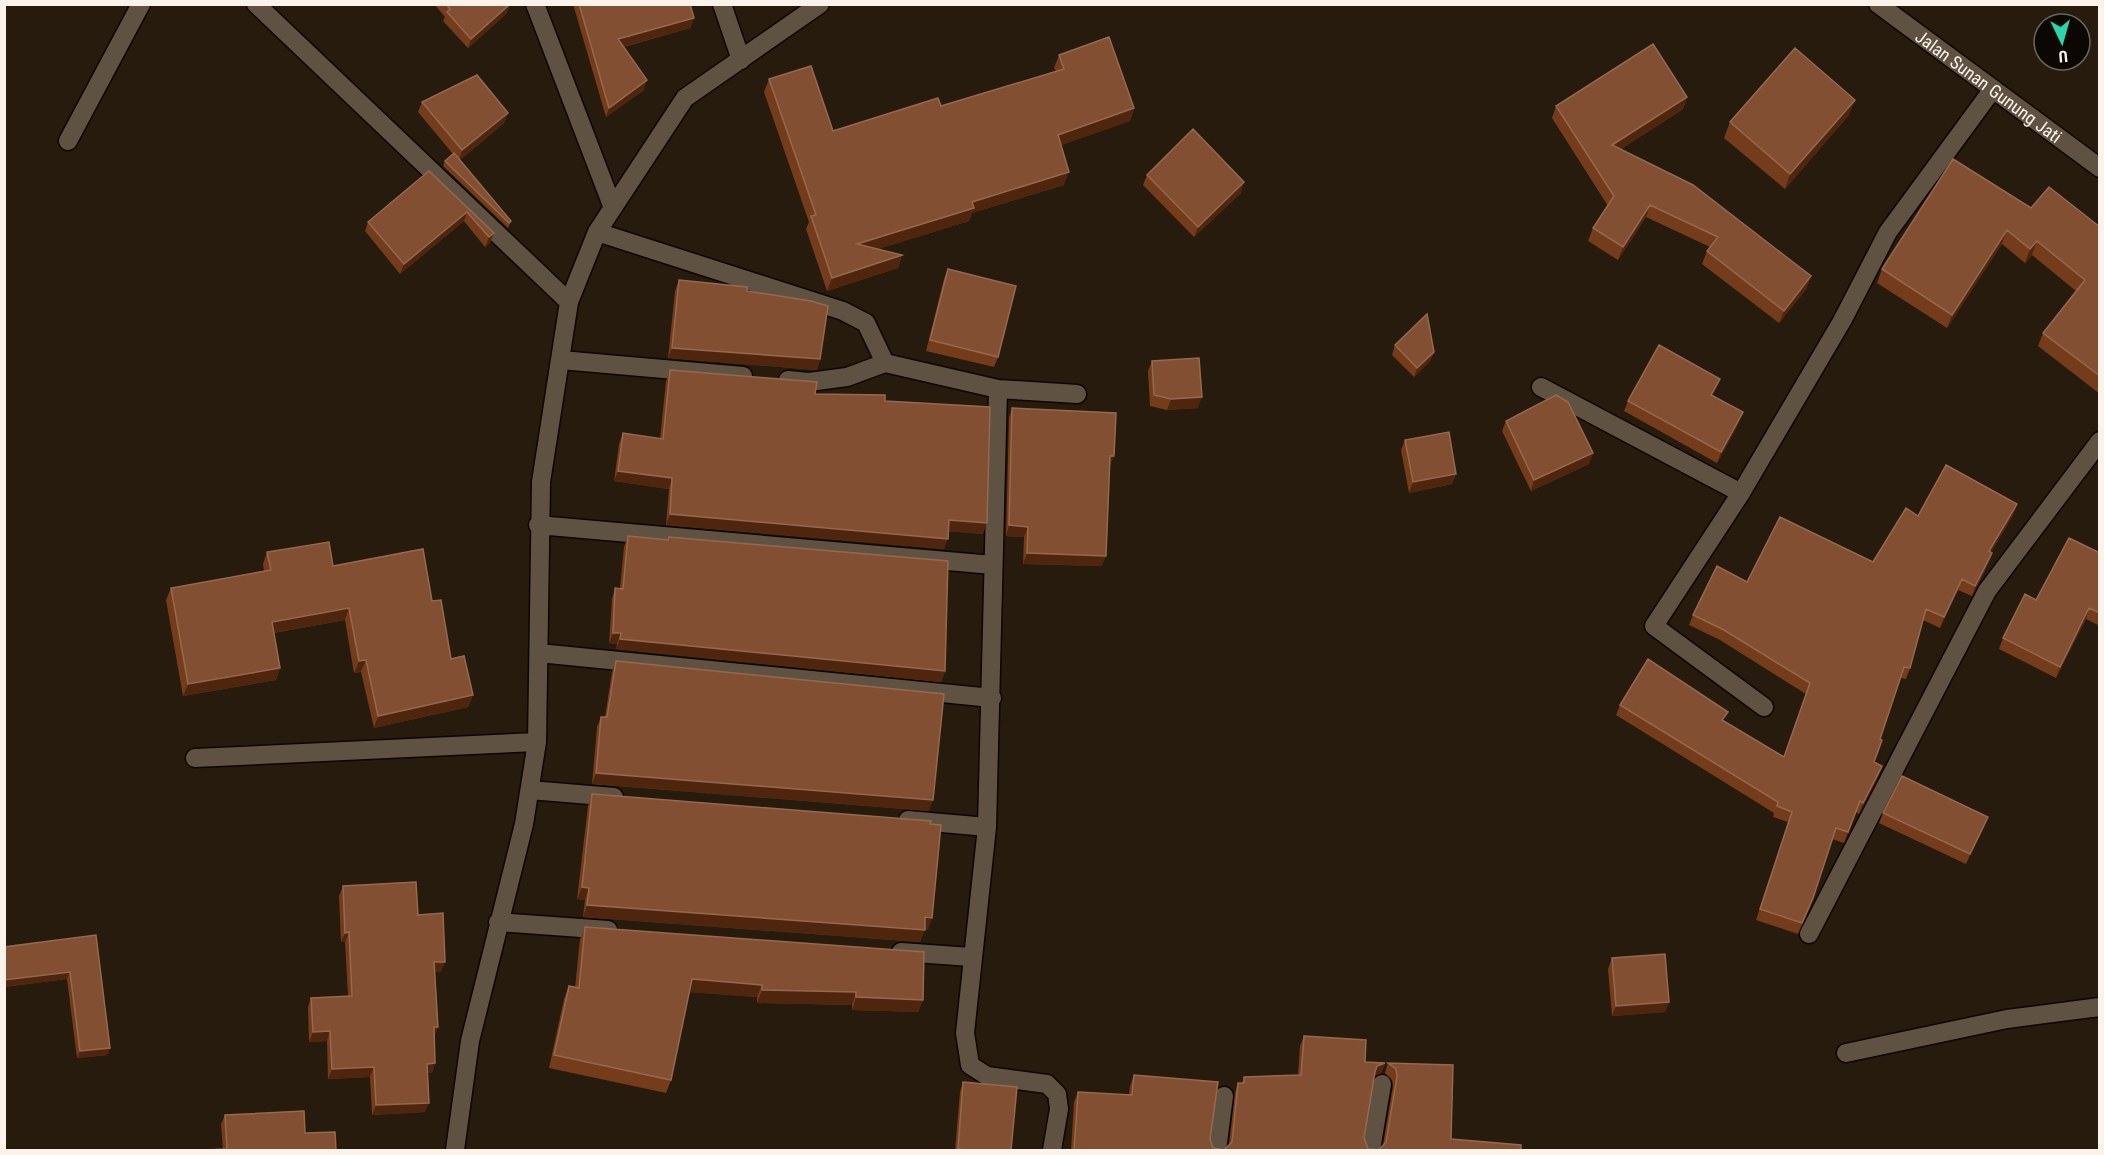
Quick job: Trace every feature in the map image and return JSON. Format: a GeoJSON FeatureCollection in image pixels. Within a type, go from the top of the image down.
{"type":"FeatureCollection","features":[{"type":"Feature","properties":{"kind":"street"},"geometry":{"type":"LineString","coordinates":[[69,141],[141,4]]}},
{"type":"Feature","properties":{"kind":"street"},"geometry":{"type":"LineString","coordinates":[[256,4],[569,302]]}},
{"type":"Feature","properties":{"kind":"street"},"geometry":{"type":"LineString","coordinates":[[535,4],[613,208]]}},
{"type":"Feature","properties":{"kind":"street"},"geometry":{"type":"LineString","coordinates":[[722,4],[741,60]]}},
{"type":"Feature","properties":{"kind":"street"},"geometry":{"type":"LineString","coordinates":[[455,1150],[471,1041],[530,790],[537,742],[538,525],[541,482],[569,302],[597,232],[685,98],[820,4]]}},
{"type":"Feature","properties":{"kind":"street","name":"Jalan Sunan Gunung Jati"},"geometry":{"type":"LineString","coordinates":[[1878,4],[2100,168]]}},
{"type":"Feature","properties":{"kind":"street"},"geometry":{"type":"LineString","coordinates":[[1764,708],[1654,626],[1741,494],[1842,321],[1888,232],[1994,89]]}},
{"type":"Feature","properties":{"kind":"street"},"geometry":{"type":"LineString","coordinates":[[597,232],[843,311],[866,323],[885,363]]}},
{"type":"Feature","properties":{"kind":"street"},"geometry":{"type":"LineString","coordinates":[[561,360],[809,382],[847,377],[885,363],[998,389],[1077,394]]}},
{"type":"Feature","properties":{"kind":"street"},"geometry":{"type":"LineString","coordinates":[[1541,387],[1741,494]]}},
{"type":"Feature","properties":{"kind":"street"},"geometry":{"type":"LineString","coordinates":[[998,389],[987,827],[971,957],[965,1034],[970,1065],[987,1077],[1047,1084],[1057,1094],[1059,1109],[1052,1150]]}},
{"type":"Feature","properties":{"kind":"street"},"geometry":{"type":"LineString","coordinates":[[1809,934],[1987,591],[2100,441]]}},
{"type":"Feature","properties":{"kind":"street"},"geometry":{"type":"LineString","coordinates":[[538,525],[993,565]]}},
{"type":"Feature","properties":{"kind":"street"},"geometry":{"type":"LineString","coordinates":[[538,652],[992,698]]}},
{"type":"Feature","properties":{"kind":"street"},"geometry":{"type":"LineString","coordinates":[[195,758],[537,742]]}},
{"type":"Feature","properties":{"kind":"street"},"geometry":{"type":"LineString","coordinates":[[530,790],[636,799]]}},
{"type":"Feature","properties":{"kind":"street"},"geometry":{"type":"LineString","coordinates":[[893,819],[987,827]]}},
{"type":"Feature","properties":{"kind":"street"},"geometry":{"type":"LineString","coordinates":[[498,922],[628,932]]}},
{"type":"Feature","properties":{"kind":"street"},"geometry":{"type":"LineString","coordinates":[[889,951],[971,957]]}},
{"type":"Feature","properties":{"kind":"street"},"geometry":{"type":"LineString","coordinates":[[1846,1053],[2007,1019],[2100,1007]]}},
{"type":"Feature","properties":{"kind":"street"},"geometry":{"type":"LineString","coordinates":[[1371,1150],[1382,1084]]}},
{"type":"Feature","properties":{"kind":"street"},"geometry":{"type":"LineString","coordinates":[[1217,1150],[1224,1096]]}},
{"type":"Feature","properties":{"kind":"building"},"geometry":{"type":"Polygon","coordinates":[[[446,4],[510,4],[471,39],[447,12],[450,9],[446,4]]]}},
{"type":"Feature","properties":{"kind":"building"},"geometry":{"type":"Polygon","coordinates":[[[579,4],[690,4],[694,18],[618,39],[647,80],[609,108],[579,4]]]}},
{"type":"Feature","properties":{"kind":"building"},"geometry":{"type":"Polygon","coordinates":[[[1109,37],[1134,108],[1058,135],[1069,172],[972,202],[974,208],[857,244],[902,255],[832,278],[811,216],[816,215],[769,79],[811,66],[833,131],[938,98],[941,106],[1064,69],[1059,55],[1109,37]]]}},
{"type":"Feature","properties":{"kind":"building"},"geometry":{"type":"Polygon","coordinates":[[[1653,44],[1687,97],[1612,145],[1693,185],[1811,276],[1784,311],[1707,251],[1718,237],[1650,205],[1623,247],[1593,228],[1614,196],[1556,106],[1653,44]]]}},
{"type":"Feature","properties":{"kind":"building"},"geometry":{"type":"Polygon","coordinates":[[[1795,48],[1855,100],[1790,174],[1730,122],[1795,48]]]}},
{"type":"Feature","properties":{"kind":"building"},"geometry":{"type":"Polygon","coordinates":[[[477,75],[508,113],[462,150],[422,102],[477,75]]]}},
{"type":"Feature","properties":{"kind":"building"},"geometry":{"type":"Polygon","coordinates":[[[1193,129],[1244,182],[1198,227],[1147,175],[1193,129]]]}},
{"type":"Feature","properties":{"kind":"building"},"geometry":{"type":"Polygon","coordinates":[[[454,153],[511,221],[509,223],[445,161],[454,153]]]}},
{"type":"Feature","properties":{"kind":"building"},"geometry":{"type":"Polygon","coordinates":[[[1953,159],[2031,208],[2049,187],[2100,227],[2100,376],[2043,333],[2085,280],[2037,241],[2030,249],[2007,230],[1952,315],[1882,269],[1953,159]]]}},
{"type":"Feature","properties":{"kind":"building"},"geometry":{"type":"Polygon","coordinates":[[[429,171],[494,233],[489,237],[467,212],[404,264],[368,222],[429,171]]]}},
{"type":"Feature","properties":{"kind":"building"},"geometry":{"type":"Polygon","coordinates":[[[948,269],[1016,286],[998,357],[930,340],[948,269]]]}},
{"type":"Feature","properties":{"kind":"building"},"geometry":{"type":"Polygon","coordinates":[[[679,280],[747,287],[747,291],[811,301],[828,306],[820,359],[672,348],[679,280]]]}},
{"type":"Feature","properties":{"kind":"building"},"geometry":{"type":"Polygon","coordinates":[[[1427,314],[1434,352],[1417,368],[1395,345],[1427,314]]]}},
{"type":"Feature","properties":{"kind":"building"},"geometry":{"type":"Polygon","coordinates":[[[1659,345],[1720,379],[1711,395],[1743,412],[1721,452],[1628,401],[1659,345]]]}},
{"type":"Feature","properties":{"kind":"building"},"geometry":{"type":"Polygon","coordinates":[[[1199,358],[1202,397],[1171,399],[1154,395],[1152,361],[1199,358]]]}},
{"type":"Feature","properties":{"kind":"building"},"geometry":{"type":"Polygon","coordinates":[[[670,370],[817,382],[815,394],[885,395],[885,401],[990,407],[987,523],[949,520],[948,539],[670,514],[672,478],[618,471],[623,433],[663,439],[670,370]]]}},
{"type":"Feature","properties":{"kind":"building"},"geometry":{"type":"Polygon","coordinates":[[[1556,395],[1568,402],[1593,453],[1534,480],[1506,421],[1556,395]]]}},
{"type":"Feature","properties":{"kind":"building"},"geometry":{"type":"Polygon","coordinates":[[[1012,408],[1116,413],[1114,456],[1110,456],[1106,556],[1027,553],[1028,527],[1009,525],[1012,408]]]}},
{"type":"Feature","properties":{"kind":"building"},"geometry":{"type":"Polygon","coordinates":[[[1449,432],[1456,474],[1413,482],[1405,440],[1449,432]]]}},
{"type":"Feature","properties":{"kind":"building"},"geometry":{"type":"Polygon","coordinates":[[[1946,465],[2017,504],[1989,551],[1992,553],[1975,586],[1962,579],[1944,617],[1926,609],[1910,668],[1904,667],[1880,739],[1882,740],[1874,762],[1882,766],[1863,803],[1860,801],[1848,832],[1836,828],[1813,898],[1802,923],[1760,909],[1792,812],[1777,806],[1778,802],[1620,705],[1648,659],[1728,712],[1722,720],[1784,757],[1810,683],[1724,630],[1693,615],[1717,566],[1747,582],[1780,517],[1873,562],[1906,508],[1918,516],[1946,465]]]}},
{"type":"Feature","properties":{"kind":"building"},"geometry":{"type":"Polygon","coordinates":[[[628,536],[668,540],[669,537],[948,561],[945,671],[620,639],[621,633],[613,633],[615,588],[623,589],[628,536]]]}},
{"type":"Feature","properties":{"kind":"building"},"geometry":{"type":"Polygon","coordinates":[[[2069,538],[2100,553],[2100,613],[2089,608],[2060,667],[2003,638],[2025,594],[2036,600],[2069,538]]]}},
{"type":"Feature","properties":{"kind":"building"},"geometry":{"type":"Polygon","coordinates":[[[329,542],[333,566],[423,549],[432,601],[441,600],[451,659],[464,656],[473,695],[378,716],[366,660],[359,661],[349,608],[272,622],[280,668],[188,684],[171,588],[271,570],[267,552],[329,542]]]}},
{"type":"Feature","properties":{"kind":"building"},"geometry":{"type":"Polygon","coordinates":[[[616,661],[944,694],[933,800],[596,773],[601,717],[607,717],[616,661]]]}},
{"type":"Feature","properties":{"kind":"building"},"geometry":{"type":"Polygon","coordinates":[[[1902,776],[1988,817],[1970,854],[1883,813],[1902,776]]]}},
{"type":"Feature","properties":{"kind":"building"},"geometry":{"type":"Polygon","coordinates":[[[592,794],[931,821],[930,824],[941,825],[932,918],[925,917],[925,930],[587,905],[589,888],[582,887],[592,794]]]}},
{"type":"Feature","properties":{"kind":"building"},"geometry":{"type":"Polygon","coordinates":[[[416,882],[418,915],[443,913],[445,962],[434,962],[438,1027],[434,1027],[435,1063],[427,1064],[429,1103],[376,1105],[374,1067],[332,1069],[330,1031],[313,1032],[311,998],[352,996],[349,932],[345,933],[343,886],[416,882]]]}},
{"type":"Feature","properties":{"kind":"building"},"geometry":{"type":"Polygon","coordinates":[[[585,927],[924,952],[923,1000],[856,997],[856,992],[762,990],[762,985],[692,979],[671,1080],[554,1055],[569,986],[579,988],[585,927]]]}},
{"type":"Feature","properties":{"kind":"building"},"geometry":{"type":"Polygon","coordinates":[[[96,935],[110,1048],[80,1051],[70,972],[4,980],[4,947],[96,935]]]}},
{"type":"Feature","properties":{"kind":"building"},"geometry":{"type":"Polygon","coordinates":[[[1665,954],[1669,1002],[1616,1006],[1612,958],[1665,954]]]}},
{"type":"Feature","properties":{"kind":"building"},"geometry":{"type":"Polygon","coordinates":[[[1304,1036],[1366,1040],[1365,1062],[1385,1063],[1377,1066],[1375,1072],[1364,1138],[1368,1149],[1379,1150],[1224,1150],[1232,1142],[1238,1083],[1244,1083],[1244,1077],[1301,1075],[1304,1036]]]}},
{"type":"Feature","properties":{"kind":"building"},"geometry":{"type":"Polygon","coordinates":[[[1388,1063],[1453,1065],[1451,1139],[1521,1145],[1521,1150],[1379,1150],[1386,1142],[1397,1076],[1396,1069],[1388,1063]]]}},
{"type":"Feature","properties":{"kind":"building"},"geometry":{"type":"Polygon","coordinates":[[[1134,1075],[1218,1082],[1210,1139],[1213,1148],[1224,1150],[1074,1150],[1078,1092],[1132,1095],[1134,1075]]]}},
{"type":"Feature","properties":{"kind":"building"},"geometry":{"type":"Polygon","coordinates":[[[963,1082],[1017,1087],[1011,1150],[958,1149],[963,1082]]]}},
{"type":"Feature","properties":{"kind":"building"},"geometry":{"type":"Polygon","coordinates":[[[304,1111],[305,1133],[335,1132],[336,1150],[206,1150],[227,1149],[225,1115],[304,1111]]]}}]}
